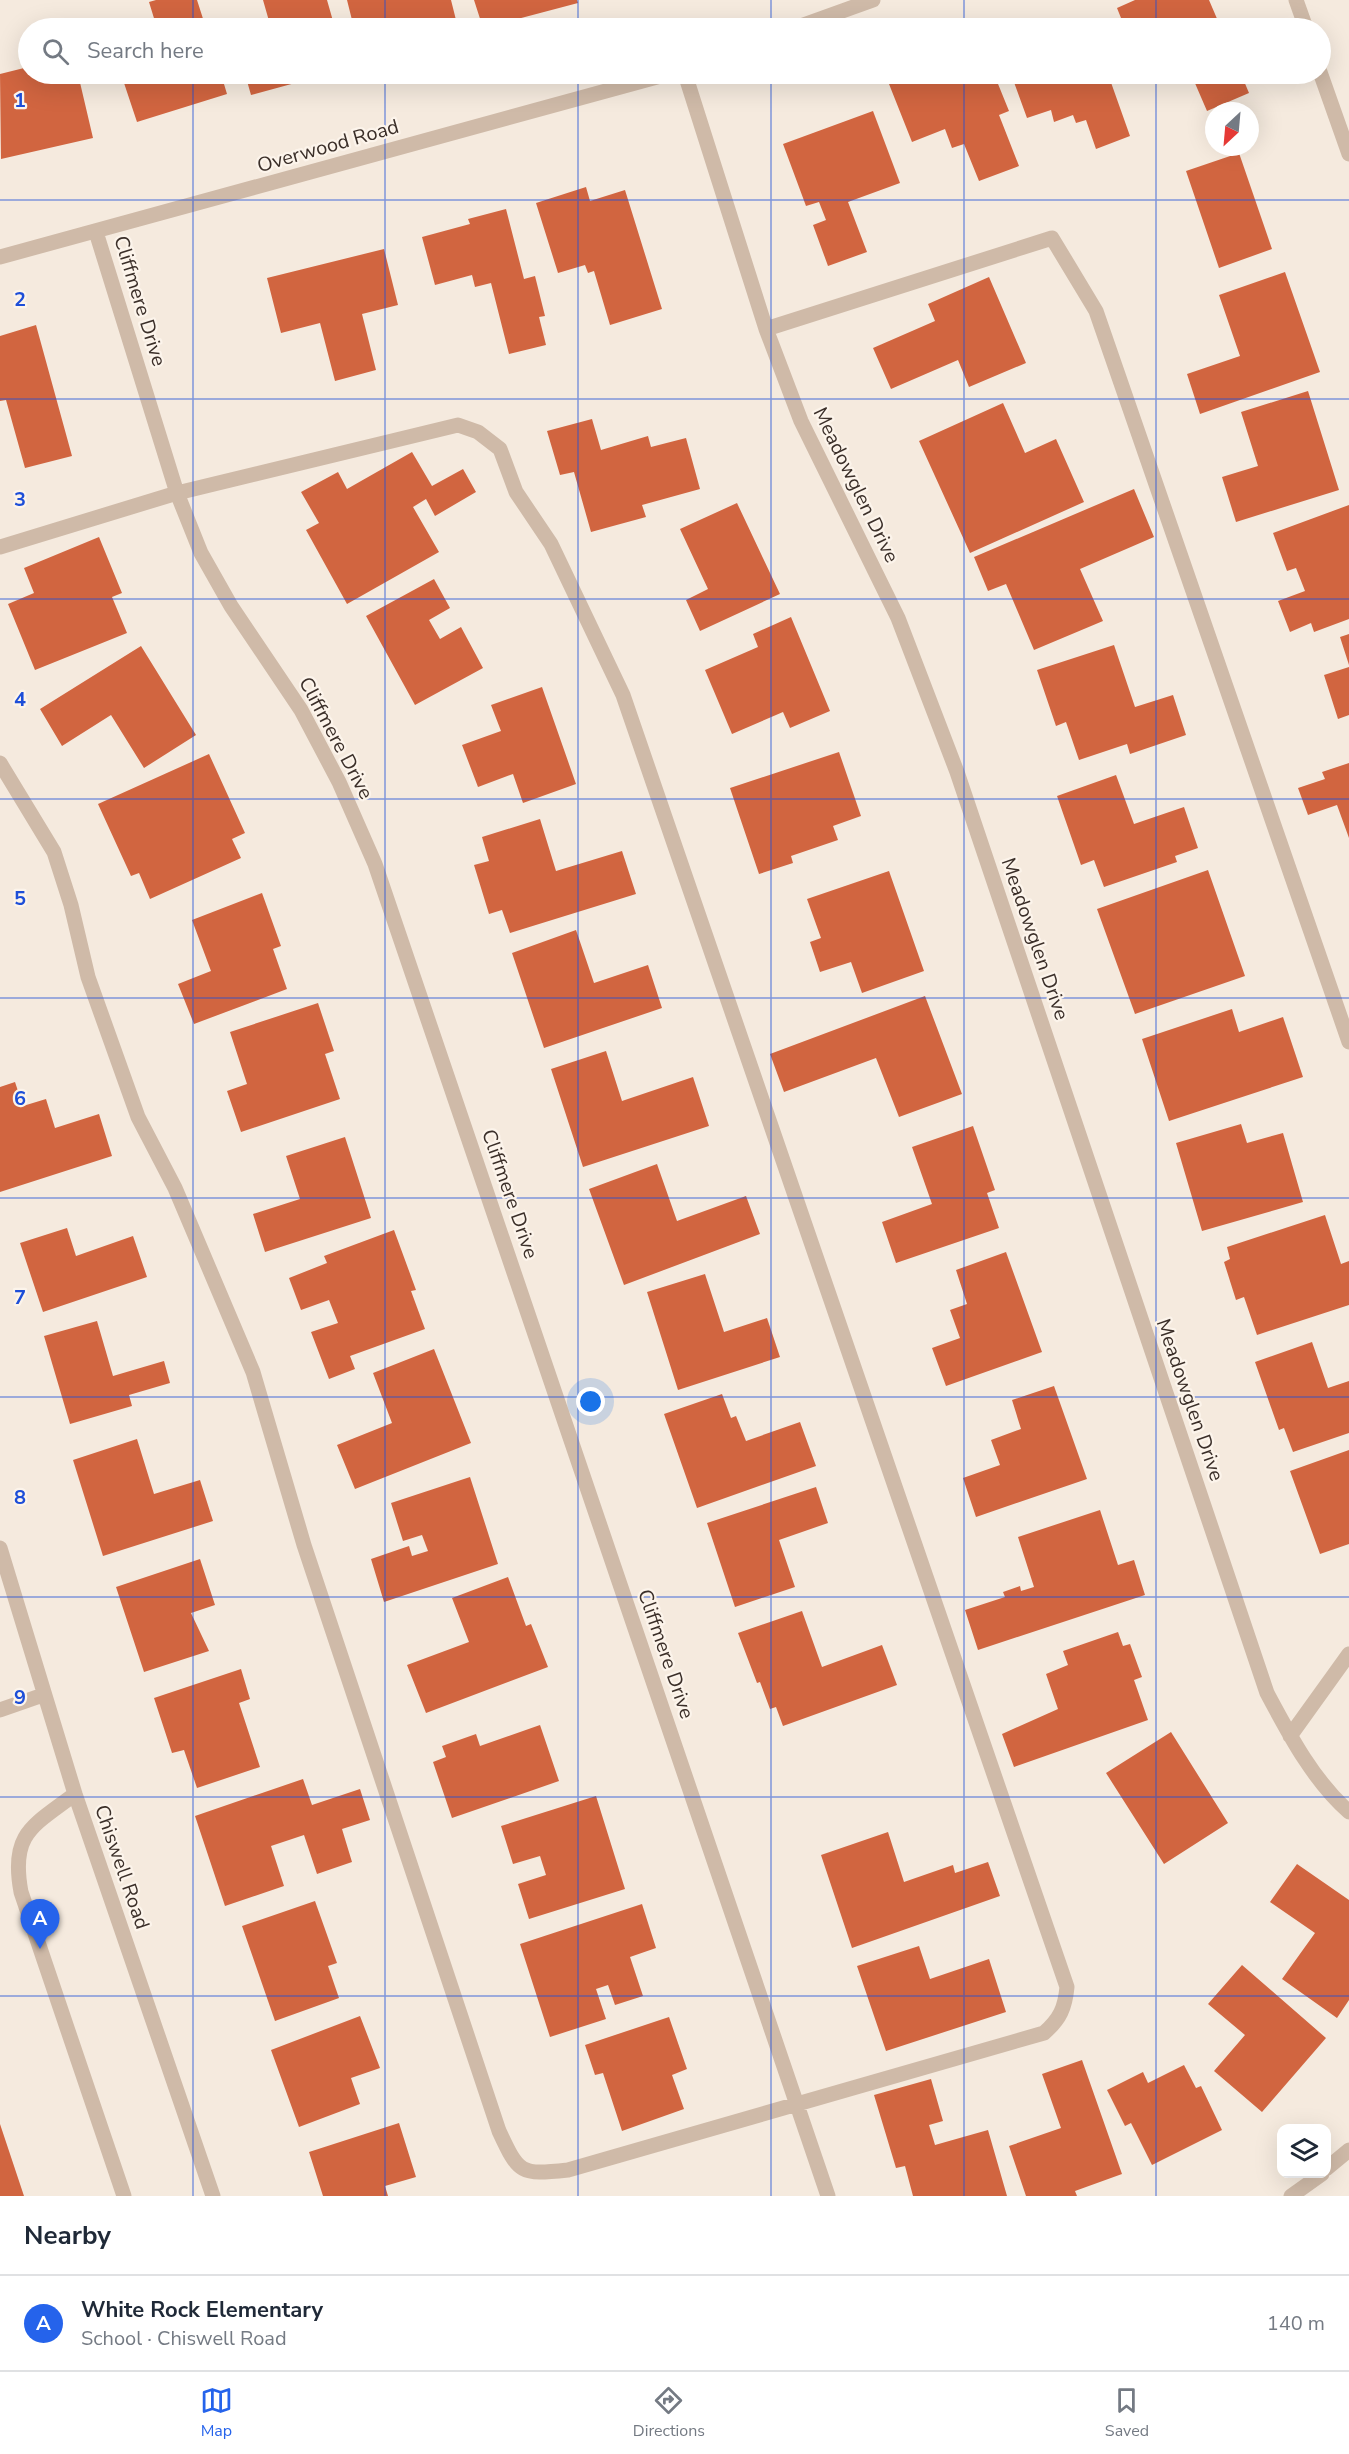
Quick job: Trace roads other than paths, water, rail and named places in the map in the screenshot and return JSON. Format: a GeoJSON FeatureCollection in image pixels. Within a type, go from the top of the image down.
{"type":"FeatureCollection","features":[{"type":"Feature","properties":{"kind":"street"},"geometry":{"type":"LineString","coordinates":[[823,18],[873,0]]}},
{"type":"Feature","properties":{"kind":"street"},"geometry":{"type":"LineString","coordinates":[[1296,0],[1302,18]]}},
{"type":"Feature","properties":{"kind":"street","name":"Overwood Road"},"geometry":{"type":"LineString","coordinates":[[0,257],[632,84]]}},
{"type":"Feature","properties":{"kind":"street","name":"Meadowglen Drive"},"geometry":{"type":"LineString","coordinates":[[688,84],[766,329],[801,421],[898,618],[957,772],[1267,1693],[1290,1736],[1328,1794],[1349,1812]]}},
{"type":"Feature","properties":{"kind":"street"},"geometry":{"type":"LineString","coordinates":[[1324,84],[1349,154]]}},
{"type":"Feature","properties":{"kind":"street","name":"Cliffmere Drive"},"geometry":{"type":"LineString","coordinates":[[96,232],[177,493],[201,553],[231,606],[301,710],[339,782],[375,864],[828,2196]]}},
{"type":"Feature","properties":{"kind":"street"},"geometry":{"type":"LineString","coordinates":[[766,329],[1052,238],[1096,310],[1349,1041]]}},
{"type":"Feature","properties":{"kind":"street"},"geometry":{"type":"LineString","coordinates":[[0,547],[177,493],[458,425],[478,432],[501,449],[516,492],[551,544],[623,694],[1067,1987],[1065,2007],[1056,2023],[1044,2033],[568,2170],[533,2174],[517,2166],[499,2131],[390,1811],[303,1545],[253,1372],[175,1188],[138,1117],[88,977],[71,904],[54,852],[0,763]]}},
{"type":"Feature","properties":{"kind":"street","name":"Chiswell Road"},"geometry":{"type":"LineString","coordinates":[[1,1557],[75,1794],[213,2196]]}},
{"type":"Feature","properties":{"kind":"street"},"geometry":{"type":"LineString","coordinates":[[1290,1736],[1349,1654]]}},
{"type":"Feature","properties":{"kind":"street"},"geometry":{"type":"LineString","coordinates":[[0,1710],[43,1695]]}},
{"type":"Feature","properties":{"kind":"street"},"geometry":{"type":"LineString","coordinates":[[75,1794],[31,1828],[19,1845],[17,1869],[21,1892],[124,2196]]}},
{"type":"Feature","properties":{"kind":"street"},"geometry":{"type":"LineString","coordinates":[[1331,2165],[1349,2150]]}},
{"type":"Feature","properties":{"kind":"street"},"geometry":{"type":"LineString","coordinates":[[1291,2196],[1316,2178]]}},
{"type":"Feature","properties":{"kind":"place","name":"White Rock Elementary"},"geometry":{"type":"Point","coordinates":[40,1949]}}]}
